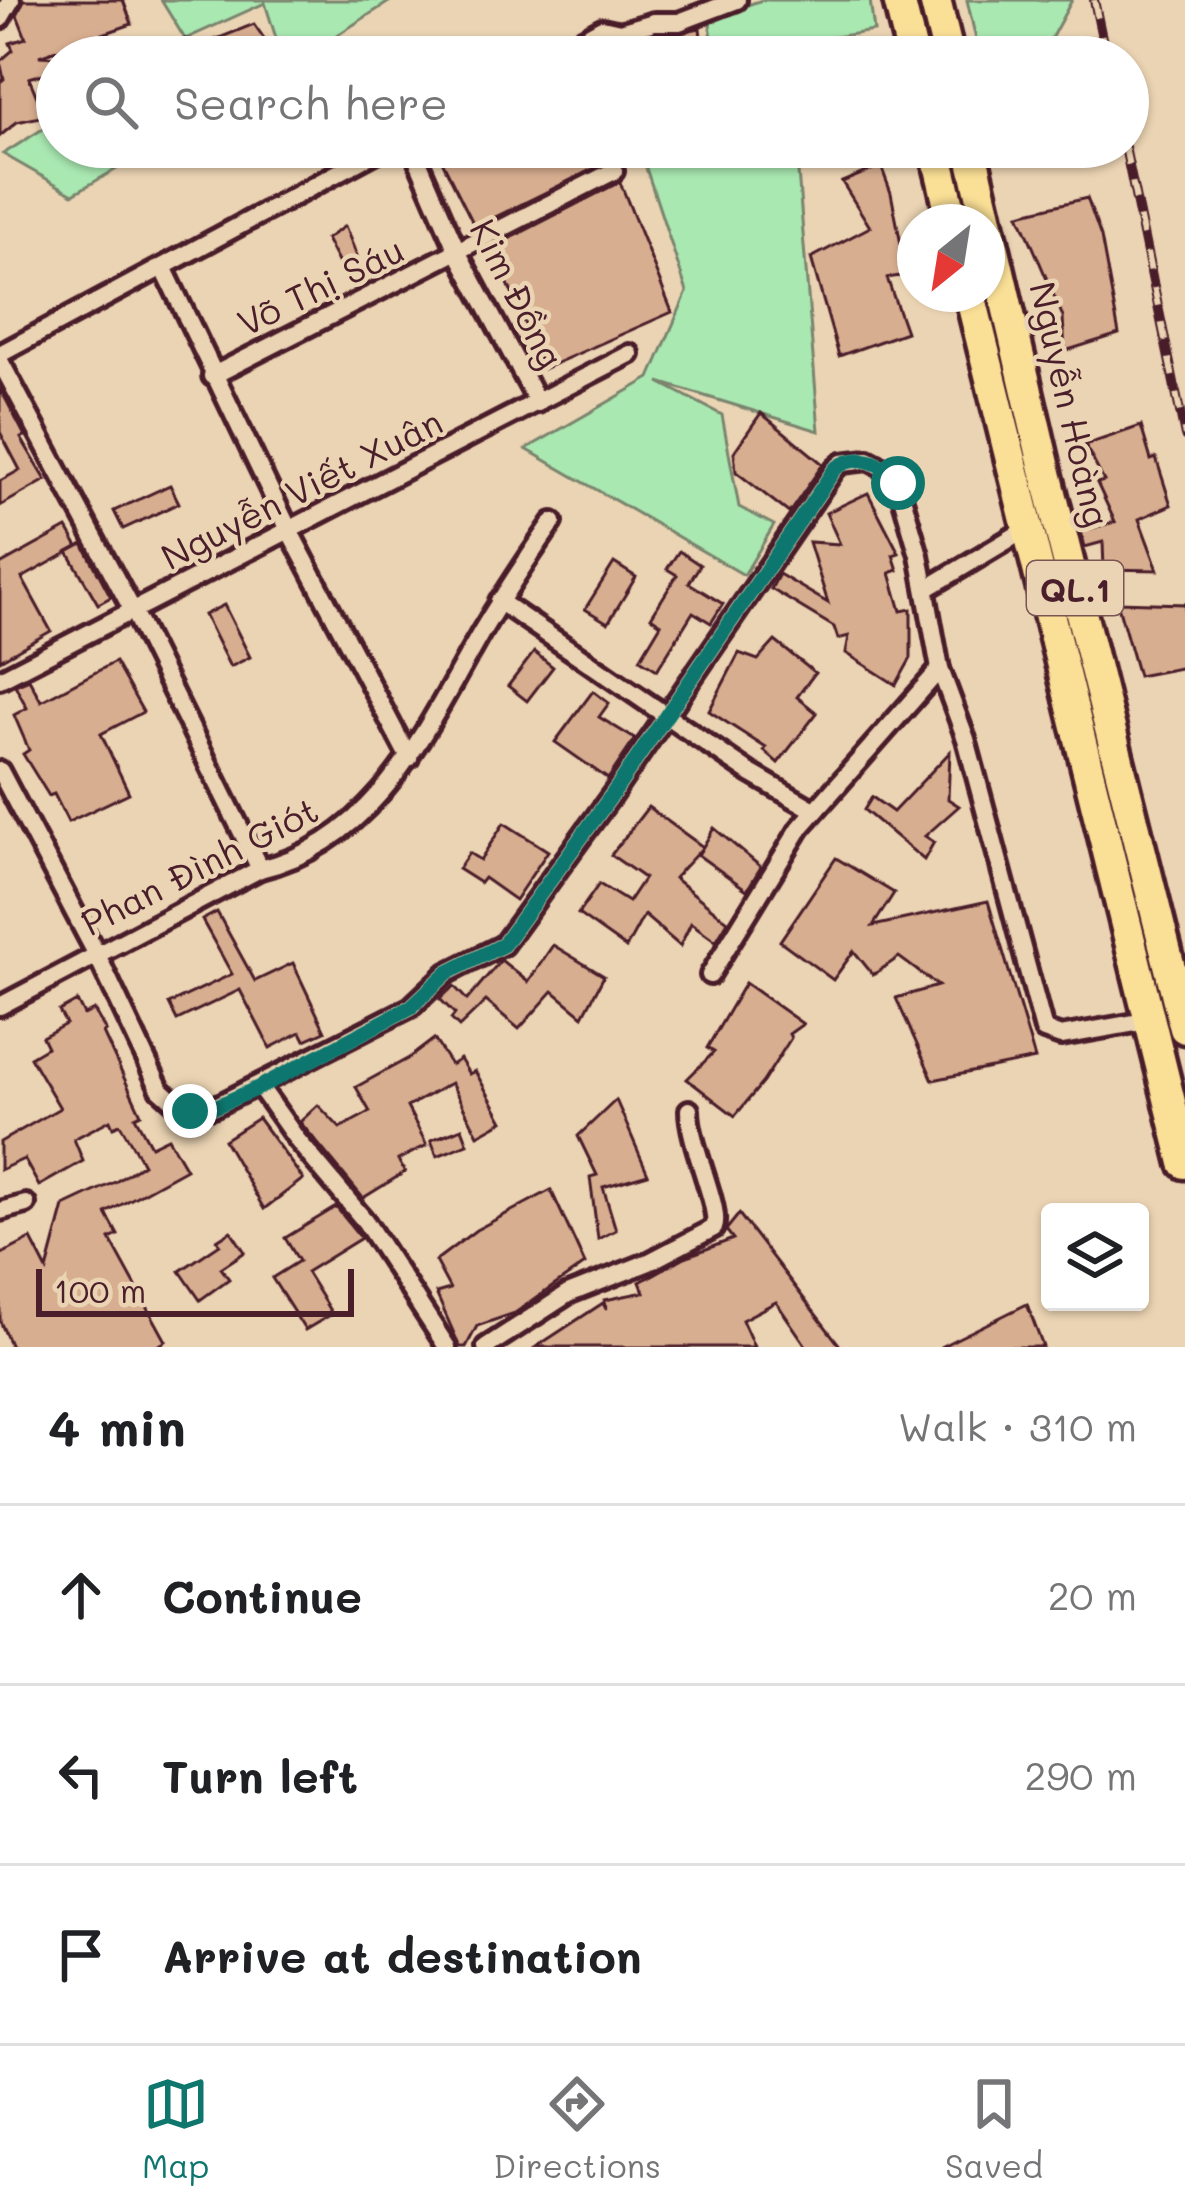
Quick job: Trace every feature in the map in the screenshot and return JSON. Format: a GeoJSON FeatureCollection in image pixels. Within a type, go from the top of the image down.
{"type":"FeatureCollection","features":[{"type":"Feature","properties":{"kind":"highway"},"geometry":{"type":"LineString","coordinates":[[899,0],[908,36]]}},
{"type":"Feature","properties":{"kind":"highway"},"geometry":{"type":"LineString","coordinates":[[935,0],[944,36]]}},
{"type":"Feature","properties":{"kind":"highway"},"geometry":{"type":"LineString","coordinates":[[940,168],[949,204]]}},
{"type":"Feature","properties":{"kind":"highway","name":"Nguyễn Hoàng"},"geometry":{"type":"LineString","coordinates":[[975,168],[1185,1028]]}},
{"type":"Feature","properties":{"kind":"highway","name":"Nguyễn Hoàng"},"geometry":{"type":"LineString","coordinates":[[974,312],[1185,1163]]}},
{"type":"Feature","properties":{"kind":"street"},"geometry":{"type":"LineString","coordinates":[[0,19],[10,0]]}},
{"type":"Feature","properties":{"kind":"street"},"geometry":{"type":"LineString","coordinates":[[588,36],[602,28],[620,32],[654,22],[679,22],[736,0]]}},
{"type":"Feature","properties":{"kind":"street"},"geometry":{"type":"LineString","coordinates":[[260,869],[0,357],[347,168]]}},
{"type":"Feature","properties":{"kind":"street","name":"Kim Đồng"},"geometry":{"type":"LineString","coordinates":[[421,168],[458,253],[538,403]]}},
{"type":"Feature","properties":{"kind":"street","name":"Võ Thị Sáu"},"geometry":{"type":"LineString","coordinates":[[212,376],[614,171]]}},
{"type":"Feature","properties":{"kind":"street"},"geometry":{"type":"LineString","coordinates":[[163,267],[290,532],[409,758]]}},
{"type":"Feature","properties":{"kind":"street","name":"Nguyễn Viết Xuân"},"geometry":{"type":"LineString","coordinates":[[0,680],[631,354]]}},
{"type":"Feature","properties":{"kind":"street"},"geometry":{"type":"LineString","coordinates":[[0,771],[98,955],[160,1089],[180,1107],[202,1110],[260,1087],[411,1007],[447,973],[503,945],[842,463],[868,460],[891,472],[904,502],[940,669],[966,739],[1044,1030],[1060,1036],[1152,1020]]}},
{"type":"Feature","properties":{"kind":"street","name":"Phan Đình Giót"},"geometry":{"type":"LineString","coordinates":[[0,1006],[260,869],[295,861],[335,837],[384,790],[409,758],[499,602],[553,522]]}},
{"type":"Feature","properties":{"kind":"street"},"geometry":{"type":"LineString","coordinates":[[926,589],[1028,528]]}},
{"type":"Feature","properties":{"kind":"street"},"geometry":{"type":"LineString","coordinates":[[499,602],[665,716],[814,810]]}},
{"type":"Feature","properties":{"kind":"street"},"geometry":{"type":"LineString","coordinates":[[710,975],[778,860],[814,810],[940,669]]}},
{"type":"Feature","properties":{"kind":"street"},"geometry":{"type":"LineString","coordinates":[[260,1087],[298,1141],[365,1220],[447,1347]]}},
{"type":"Feature","properties":{"kind":"street"},"geometry":{"type":"LineString","coordinates":[[486,1347],[568,1294],[649,1262],[714,1228],[718,1215],[696,1157],[689,1110]]}},
{"type":"Feature","properties":{"kind":"street"},"geometry":{"type":"LineString","coordinates":[[0,1211],[26,1204]]}},
{"type":"Feature","properties":{"kind":"green space"},"geometry":{"type":"Polygon","coordinates":[[[161,0],[392,0],[336,36],[275,36],[265,3],[183,36],[161,0]]]}},
{"type":"Feature","properties":{"kind":"green space"},"geometry":{"type":"Polygon","coordinates":[[[762,0],[870,0],[874,31],[841,36],[712,36],[709,18],[762,0]]]}},
{"type":"Feature","properties":{"kind":"green space"},"geometry":{"type":"Polygon","coordinates":[[[967,0],[1072,0],[1052,36],[975,36],[967,0]]]}},
{"type":"Feature","properties":{"kind":"green space"},"geometry":{"type":"Polygon","coordinates":[[[36,133],[36,168],[118,168],[73,194],[3,154],[36,133]]]}},
{"type":"Feature","properties":{"kind":"green space"},"geometry":{"type":"Polygon","coordinates":[[[646,168],[798,168],[819,431],[659,382],[722,415],[739,507],[774,525],[744,575],[526,449],[650,378],[687,292],[646,168]]]}},
{"type":"Feature","properties":{"kind":"building"},"geometry":{"type":"Polygon","coordinates":[[[24,0],[123,0],[132,24],[97,36],[36,36],[36,76],[29,78],[36,95],[36,118],[17,122],[0,136],[0,82],[4,79],[0,61],[13,50],[10,43],[26,38],[17,15],[24,0]]]}},
{"type":"Feature","properties":{"kind":"building"},"geometry":{"type":"Polygon","coordinates":[[[254,24],[262,36],[224,36],[254,24]]]}},
{"type":"Feature","properties":{"kind":"building"},"geometry":{"type":"Polygon","coordinates":[[[700,28],[701,36],[661,36],[700,28]]]}},
{"type":"Feature","properties":{"kind":"building"},"geometry":{"type":"Polygon","coordinates":[[[446,168],[595,168],[475,227],[446,168]]]}},
{"type":"Feature","properties":{"kind":"building"},"geometry":{"type":"Polygon","coordinates":[[[882,168],[897,224],[897,276],[887,278],[906,332],[839,356],[811,258],[870,227],[842,182],[882,168]]]}},
{"type":"Feature","properties":{"kind":"building"},"geometry":{"type":"Polygon","coordinates":[[[620,182],[672,312],[543,369],[493,247],[620,182]]]}},
{"type":"Feature","properties":{"kind":"building"},"geometry":{"type":"Polygon","coordinates":[[[1087,198],[1101,237],[1119,334],[1065,351],[1063,317],[1019,214],[1087,198]]]}},
{"type":"Feature","properties":{"kind":"building"},"geometry":{"type":"Polygon","coordinates":[[[345,226],[358,259],[339,264],[326,239],[345,226]]]}},
{"type":"Feature","properties":{"kind":"building"},"geometry":{"type":"Polygon","coordinates":[[[0,388],[46,480],[0,506],[0,481],[20,470],[0,432],[0,388]]]}},
{"type":"Feature","properties":{"kind":"building"},"geometry":{"type":"Polygon","coordinates":[[[761,413],[823,464],[789,513],[736,472],[734,452],[761,413]]]}},
{"type":"Feature","properties":{"kind":"building"},"geometry":{"type":"Polygon","coordinates":[[[1141,426],[1171,505],[1139,519],[1158,570],[1104,569],[1103,542],[1085,547],[1081,531],[1115,522],[1097,483],[1104,481],[1085,445],[1141,426]]]}},
{"type":"Feature","properties":{"kind":"building"},"geometry":{"type":"Polygon","coordinates":[[[170,485],[179,503],[123,529],[114,511],[170,485]]]}},
{"type":"Feature","properties":{"kind":"building"},"geometry":{"type":"Polygon","coordinates":[[[868,493],[899,553],[893,555],[898,570],[890,573],[901,611],[911,609],[911,658],[896,685],[846,653],[849,636],[838,639],[834,627],[771,589],[779,574],[828,603],[809,542],[840,544],[826,513],[868,493]]]}},
{"type":"Feature","properties":{"kind":"building"},"geometry":{"type":"Polygon","coordinates":[[[67,528],[78,547],[22,578],[51,631],[0,660],[0,565],[67,528]]]}},
{"type":"Feature","properties":{"kind":"building"},"geometry":{"type":"Polygon","coordinates":[[[83,544],[111,597],[98,604],[68,552],[83,544]]]}},
{"type":"Feature","properties":{"kind":"building"},"geometry":{"type":"Polygon","coordinates":[[[679,551],[700,565],[689,583],[723,604],[711,623],[693,612],[657,670],[640,659],[661,624],[651,617],[677,575],[667,569],[679,551]]]}},
{"type":"Feature","properties":{"kind":"building"},"geometry":{"type":"Polygon","coordinates":[[[614,563],[636,577],[608,623],[585,609],[614,563]]]}},
{"type":"Feature","properties":{"kind":"building"},"geometry":{"type":"Polygon","coordinates":[[[1117,602],[1185,604],[1185,667],[1138,676],[1117,602]]]}},
{"type":"Feature","properties":{"kind":"building"},"geometry":{"type":"Polygon","coordinates":[[[224,605],[250,657],[230,667],[204,615],[224,605]]]}},
{"type":"Feature","properties":{"kind":"building"},"geometry":{"type":"Polygon","coordinates":[[[775,641],[815,673],[797,697],[817,713],[778,763],[766,748],[709,711],[739,653],[758,660],[775,641]]]}},
{"type":"Feature","properties":{"kind":"building"},"geometry":{"type":"Polygon","coordinates":[[[534,652],[553,667],[527,701],[508,686],[534,652]]]}},
{"type":"Feature","properties":{"kind":"building"},"geometry":{"type":"Polygon","coordinates":[[[115,662],[143,712],[101,734],[129,793],[68,822],[54,794],[49,796],[23,754],[29,750],[14,715],[27,708],[15,685],[29,679],[41,701],[115,662]]]}},
{"type":"Feature","properties":{"kind":"building"},"geometry":{"type":"Polygon","coordinates":[[[593,691],[609,703],[599,717],[635,739],[608,779],[555,742],[593,691]]]}},
{"type":"Feature","properties":{"kind":"building"},"geometry":{"type":"Polygon","coordinates":[[[950,752],[948,799],[959,806],[925,836],[934,842],[924,860],[864,810],[872,797],[893,812],[950,752]]]}},
{"type":"Feature","properties":{"kind":"building"},"geometry":{"type":"Polygon","coordinates":[[[648,807],[703,847],[674,878],[728,921],[716,941],[691,923],[680,946],[644,915],[626,948],[578,914],[599,884],[628,902],[644,878],[611,855],[648,807]]]}},
{"type":"Feature","properties":{"kind":"building"},"geometry":{"type":"Polygon","coordinates":[[[504,823],[548,851],[515,900],[484,878],[480,883],[458,869],[469,853],[480,860],[504,823]]]}},
{"type":"Feature","properties":{"kind":"building"},"geometry":{"type":"Polygon","coordinates":[[[714,828],[761,867],[747,890],[698,855],[714,828]]]}},
{"type":"Feature","properties":{"kind":"building"},"geometry":{"type":"Polygon","coordinates":[[[836,858],[894,893],[873,926],[988,901],[1035,1059],[933,1080],[896,998],[938,986],[899,957],[873,975],[854,951],[833,980],[780,941],[836,858]]]}},
{"type":"Feature","properties":{"kind":"building"},"geometry":{"type":"Polygon","coordinates":[[[217,912],[255,981],[293,963],[325,1031],[305,1040],[301,1032],[270,1048],[240,990],[177,1020],[169,1004],[232,974],[202,920],[217,912]]]}},
{"type":"Feature","properties":{"kind":"building"},"geometry":{"type":"Polygon","coordinates":[[[553,945],[604,976],[583,1016],[553,991],[519,1029],[486,1001],[459,1027],[451,1019],[455,1014],[440,999],[454,986],[467,1000],[501,960],[528,982],[553,945]]]}},
{"type":"Feature","properties":{"kind":"building"},"geometry":{"type":"Polygon","coordinates":[[[745,983],[803,1024],[789,1034],[791,1038],[763,1082],[735,1116],[687,1079],[714,1052],[707,1048],[745,983]]]}},
{"type":"Feature","properties":{"kind":"building"},"geometry":{"type":"Polygon","coordinates":[[[77,1001],[84,1015],[94,1010],[106,1031],[141,1114],[135,1117],[151,1146],[168,1138],[186,1169],[106,1213],[118,1235],[110,1239],[166,1341],[156,1347],[11,1347],[0,1321],[0,1255],[31,1239],[47,1270],[64,1206],[143,1164],[120,1124],[113,1127],[110,1120],[74,1139],[83,1161],[39,1186],[24,1159],[0,1170],[0,1142],[60,1108],[30,1057],[47,1047],[42,1037],[66,1024],[59,1011],[77,1001]]]}},
{"type":"Feature","properties":{"kind":"building"},"geometry":{"type":"Polygon","coordinates":[[[434,1039],[451,1065],[460,1059],[469,1074],[475,1071],[503,1121],[478,1135],[451,1083],[407,1107],[427,1145],[398,1160],[405,1172],[363,1198],[300,1122],[318,1105],[340,1128],[370,1112],[356,1087],[434,1039]]]}},
{"type":"Feature","properties":{"kind":"building"},"geometry":{"type":"Polygon","coordinates":[[[616,1100],[648,1174],[603,1187],[616,1230],[598,1239],[590,1177],[597,1175],[578,1136],[616,1100]]]}},
{"type":"Feature","properties":{"kind":"building"},"geometry":{"type":"Polygon","coordinates":[[[258,1118],[303,1179],[264,1209],[224,1140],[258,1118]]]}},
{"type":"Feature","properties":{"kind":"building"},"geometry":{"type":"Polygon","coordinates":[[[462,1128],[468,1144],[437,1156],[431,1140],[462,1128]]]}},
{"type":"Feature","properties":{"kind":"building"},"geometry":{"type":"Polygon","coordinates":[[[551,1190],[585,1264],[515,1313],[477,1326],[466,1347],[460,1347],[436,1293],[450,1289],[435,1261],[476,1230],[551,1190]]]}},
{"type":"Feature","properties":{"kind":"building"},"geometry":{"type":"Polygon","coordinates":[[[336,1207],[361,1238],[306,1272],[332,1314],[305,1330],[272,1278],[299,1261],[285,1238],[336,1207]]]}},
{"type":"Feature","properties":{"kind":"building"},"geometry":{"type":"Polygon","coordinates":[[[739,1214],[841,1347],[807,1347],[776,1302],[742,1320],[754,1347],[536,1347],[603,1303],[606,1309],[605,1300],[644,1292],[640,1282],[685,1257],[733,1239],[726,1230],[739,1214]]]}},
{"type":"Feature","properties":{"kind":"building"},"geometry":{"type":"Polygon","coordinates":[[[231,1231],[245,1252],[221,1268],[229,1279],[200,1300],[180,1271],[231,1231]]]}},
{"type":"Feature","properties":{"kind":"building"},"geometry":{"type":"Polygon","coordinates":[[[1027,1304],[1043,1347],[940,1347],[1027,1304]]]}},
{"type":"Feature","properties":{"kind":"railway"},"geometry":{"type":"LineString","coordinates":[[1094,0],[1102,36]]}},
{"type":"Feature","properties":{"kind":"railway"},"geometry":{"type":"LineString","coordinates":[[1129,168],[1185,436]]}},
{"type":"Feature","properties":{"kind":"route"},"geometry":{"type":"LineString","coordinates":[[190,1111],[217,1106],[260,1087],[411,1007],[447,973],[503,945],[835,469],[842,463],[868,460],[891,472],[898,483]]}}]}
